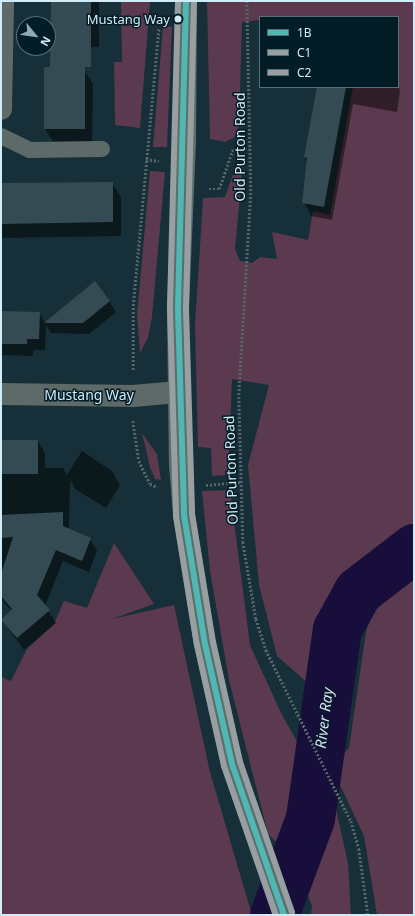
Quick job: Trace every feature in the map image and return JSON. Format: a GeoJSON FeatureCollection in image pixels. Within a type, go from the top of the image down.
{"type":"FeatureCollection","features":[{"type":"Feature","properties":{"kind":"main road"},"geometry":{"type":"LineString","coordinates":[[186,1],[178,392],[184,515],[205,644],[232,764],[273,887],[284,915]]}},
{"type":"Feature","properties":{"kind":"street"},"geometry":{"type":"LineString","coordinates":[[1,109],[3,1]]}},
{"type":"Feature","properties":{"kind":"street","name":"Mustang Way"},"geometry":{"type":"LineString","coordinates":[[1,394],[133,396],[178,392]]}},
{"type":"Feature","properties":{"kind":"lane"},"geometry":{"type":"LineString","coordinates":[[1,136],[30,150],[102,149]]}},
{"type":"Feature","properties":{"kind":"path","name":"Old Purton Road"},"geometry":{"type":"LineString","coordinates":[[247,1],[250,149],[249,247],[239,397],[243,542],[256,619],[266,650],[328,768],[359,849],[368,915]]}},
{"type":"Feature","properties":{"kind":"path"},"geometry":{"type":"LineString","coordinates":[[133,396],[133,306],[159,24]]}},
{"type":"Feature","properties":{"kind":"path"},"geometry":{"type":"LineString","coordinates":[[207,181],[207,189],[219,189],[232,149],[250,149]]}},
{"type":"Feature","properties":{"kind":"shaded area"},"geometry":{"type":"Polygon","coordinates":[[[121,1],[150,1],[140,128],[115,125],[114,62],[122,62],[121,1]]]}},
{"type":"Feature","properties":{"kind":"shaded area"},"geometry":{"type":"Polygon","coordinates":[[[207,1],[414,1],[414,537],[356,611],[310,685],[277,656],[259,585],[248,465],[269,385],[232,379],[228,475],[212,476],[211,448],[198,447],[195,325],[203,198],[225,197],[236,166],[243,162],[235,249],[240,261],[252,263],[260,257],[277,259],[272,232],[308,240],[313,211],[330,215],[353,88],[399,88],[399,16],[259,16],[259,20],[242,22],[239,125],[235,137],[225,142],[210,139],[207,1]]]}},
{"type":"Feature","properties":{"kind":"shaded area"},"geometry":{"type":"Polygon","coordinates":[[[163,26],[172,27],[167,147],[153,147],[163,26]]]}},
{"type":"Feature","properties":{"kind":"shaded area"},"geometry":{"type":"Polygon","coordinates":[[[150,171],[165,172],[152,317],[148,338],[140,353],[137,315],[150,171]]]}},
{"type":"Feature","properties":{"kind":"shaded area"},"geometry":{"type":"Polygon","coordinates":[[[142,433],[157,454],[161,480],[155,479],[150,467],[142,433]]]}},
{"type":"Feature","properties":{"kind":"shaded area"},"geometry":{"type":"Polygon","coordinates":[[[230,490],[250,645],[282,715],[336,809],[348,863],[351,915],[311,915],[312,906],[292,852],[282,848],[268,834],[229,680],[210,571],[202,491],[230,490]]]}},
{"type":"Feature","properties":{"kind":"shaded area"},"geometry":{"type":"Polygon","coordinates":[[[114,543],[154,604],[112,619],[174,605],[210,772],[252,915],[1,915],[1,677],[11,681],[27,649],[54,624],[64,601],[87,608],[114,543]]]}},
{"type":"Feature","properties":{"kind":"shaded area"},"geometry":{"type":"Polygon","coordinates":[[[414,565],[414,915],[377,915],[364,836],[331,766],[349,748],[366,632],[377,598],[414,565]]]}},
{"type":"Feature","properties":{"kind":"building"},"geometry":{"type":"Polygon","coordinates":[[[51,1],[91,1],[91,67],[85,67],[85,129],[44,129],[44,67],[50,67],[50,56],[56,56],[56,16],[51,16],[51,1]]]}},
{"type":"Feature","properties":{"kind":"building"},"geometry":{"type":"Polygon","coordinates":[[[317,88],[346,88],[324,207],[302,203],[307,158],[304,157],[317,88]]]}},
{"type":"Feature","properties":{"kind":"building"},"geometry":{"type":"Polygon","coordinates":[[[113,182],[113,222],[1,224],[1,183],[113,182]]]}},
{"type":"Feature","properties":{"kind":"building"},"geometry":{"type":"Polygon","coordinates":[[[95,281],[110,301],[83,323],[44,323],[95,281]]]}},
{"type":"Feature","properties":{"kind":"building"},"geometry":{"type":"Polygon","coordinates":[[[1,311],[40,312],[39,339],[27,339],[27,344],[1,344],[1,311]]]}},
{"type":"Feature","properties":{"kind":"building"},"geometry":{"type":"Polygon","coordinates":[[[1,440],[38,440],[38,474],[1,474],[1,440]]]}},
{"type":"Feature","properties":{"kind":"building"},"geometry":{"type":"Polygon","coordinates":[[[63,512],[63,526],[91,538],[82,561],[56,550],[37,595],[50,610],[17,638],[1,620],[12,609],[1,596],[1,574],[13,537],[1,538],[1,515],[63,512]]]}},
{"type":"Feature","properties":{"kind":"waterway","name":"River Ray"},"geometry":{"type":"LineString","coordinates":[[274,915],[310,818],[337,629],[358,591],[414,548]]}},
{"type":"Feature","properties":{"kind":"transit line","name":"C1"},"geometry":{"type":"LineString","coordinates":[[178,1],[170,309],[176,516],[197,645],[224,766],[276,915]]}},
{"type":"Feature","properties":{"kind":"transit line","name":"1B"},"geometry":{"type":"LineString","coordinates":[[186,1],[178,309],[184,515],[205,644],[232,764],[284,915]]}},
{"type":"Feature","properties":{"kind":"transit line","name":"C2"},"geometry":{"type":"LineString","coordinates":[[194,1],[186,309],[192,514],[213,642],[240,762],[292,912]]}},
{"type":"Feature","properties":{"kind":"place","name":"Mustang Way"},"geometry":{"type":"Point","coordinates":[178,19]}}]}
